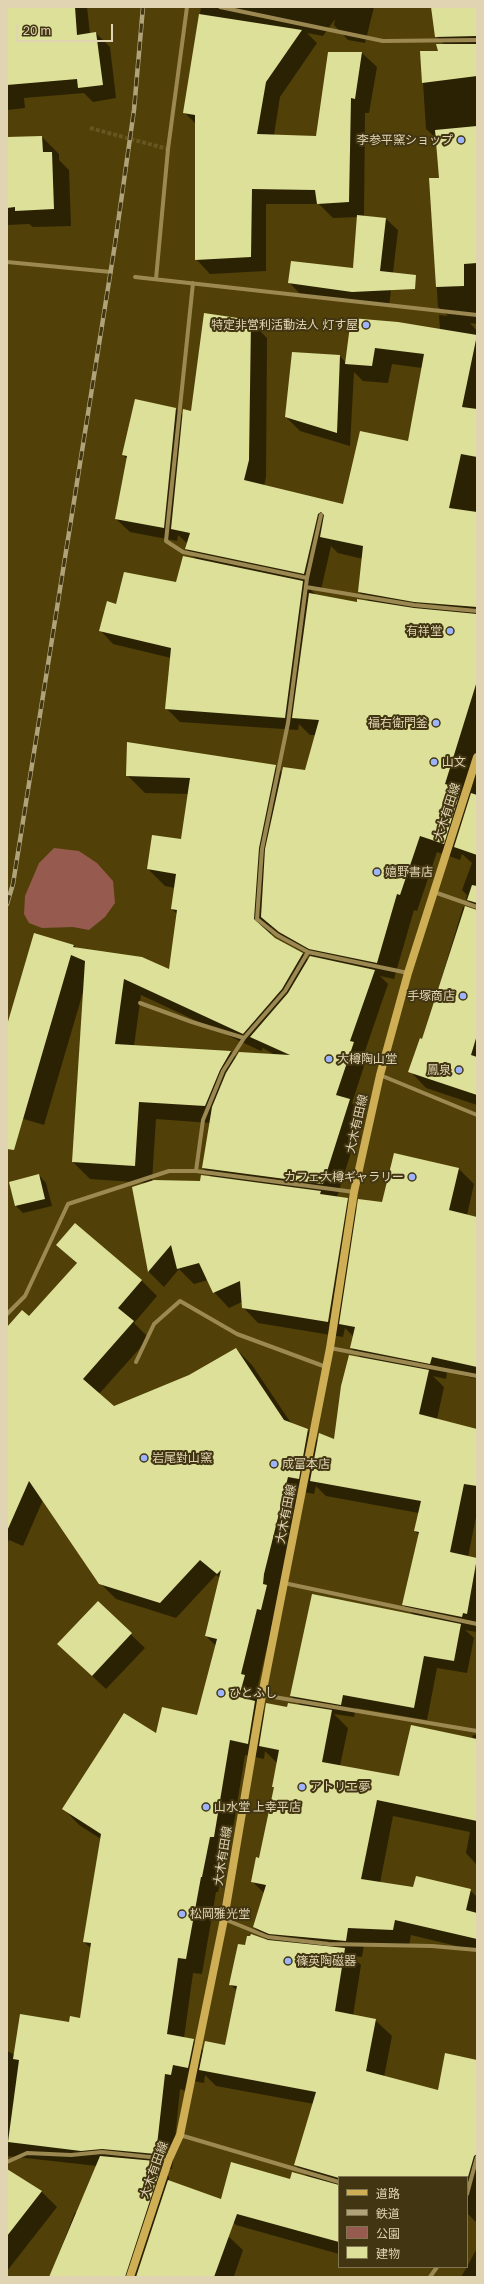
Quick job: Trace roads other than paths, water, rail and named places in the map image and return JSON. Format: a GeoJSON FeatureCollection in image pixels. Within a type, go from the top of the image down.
{"type":"FeatureCollection","features":[{"type":"Feature","properties":{"kind":"main road","name":"大木有田線"},"geometry":{"type":"LineString","coordinates":[[130,2277],[169,2159],[180,2135],[224,1919],[262,1695],[330,1348],[354,1192],[380,1075],[408,973],[477,757]]}},
{"type":"Feature","properties":{"kind":"street"},"geometry":{"type":"LineString","coordinates":[[156,279],[168,149],[187,7]]}},
{"type":"Feature","properties":{"kind":"street"},"geometry":{"type":"LineString","coordinates":[[220,7],[383,41],[477,40]]}},
{"type":"Feature","properties":{"kind":"street"},"geometry":{"type":"LineString","coordinates":[[7,262],[111,272]]}},
{"type":"Feature","properties":{"kind":"street"},"geometry":{"type":"LineString","coordinates":[[135,277],[477,315]]}},
{"type":"Feature","properties":{"kind":"street"},"geometry":{"type":"LineString","coordinates":[[193,283],[166,541],[183,552],[307,578]]}},
{"type":"Feature","properties":{"kind":"street"},"geometry":{"type":"LineString","coordinates":[[322,515],[307,578],[288,723],[262,849],[257,919],[277,935],[308,952],[408,973]]}},
{"type":"Feature","properties":{"kind":"street"},"geometry":{"type":"LineString","coordinates":[[306,587],[414,604],[477,611]]}},
{"type":"Feature","properties":{"kind":"street"},"geometry":{"type":"LineString","coordinates":[[434,892],[477,907]]}},
{"type":"Feature","properties":{"kind":"street"},"geometry":{"type":"LineString","coordinates":[[196,1171],[203,1120],[223,1071],[244,1038],[285,991],[308,952]]}},
{"type":"Feature","properties":{"kind":"street"},"geometry":{"type":"LineString","coordinates":[[140,1003],[192,1022],[244,1038]]}},
{"type":"Feature","properties":{"kind":"street"},"geometry":{"type":"LineString","coordinates":[[380,1075],[477,1115]]}},
{"type":"Feature","properties":{"kind":"street"},"geometry":{"type":"LineString","coordinates":[[7,1314],[25,1296],[68,1204],[169,1171],[196,1171],[354,1192]]}},
{"type":"Feature","properties":{"kind":"street"},"geometry":{"type":"LineString","coordinates":[[136,1362],[154,1324],[180,1300],[237,1334],[326,1368]]}},
{"type":"Feature","properties":{"kind":"street"},"geometry":{"type":"LineString","coordinates":[[330,1348],[477,1376]]}},
{"type":"Feature","properties":{"kind":"street"},"geometry":{"type":"LineString","coordinates":[[284,1583],[477,1624]]}},
{"type":"Feature","properties":{"kind":"street"},"geometry":{"type":"LineString","coordinates":[[262,1695],[477,1731]]}},
{"type":"Feature","properties":{"kind":"street"},"geometry":{"type":"LineString","coordinates":[[224,1919],[268,1937],[329,1944],[432,1946],[477,1950]]}},
{"type":"Feature","properties":{"kind":"street"},"geometry":{"type":"LineString","coordinates":[[180,2135],[338,2182]]}},
{"type":"Feature","properties":{"kind":"street"},"geometry":{"type":"LineString","coordinates":[[7,2162],[27,2153],[71,2155],[102,2152],[169,2159]]}},
{"type":"Feature","properties":{"kind":"street"},"geometry":{"type":"LineString","coordinates":[[468,2190],[477,2157]]}},
{"type":"Feature","properties":{"kind":"street"},"geometry":{"type":"LineString","coordinates":[[430,2277],[436,2268]]}},
{"type":"Feature","properties":{"kind":"tunnel"},"geometry":{"type":"LineString","coordinates":[[90,128],[168,149]]}},
{"type":"Feature","properties":{"kind":"railway"},"geometry":{"type":"LineString","coordinates":[[7,904],[13,884],[115,244],[134,110],[143,7]]}},
{"type":"Feature","properties":{"kind":"place","name":"李参平窯ショップ"},"geometry":{"type":"Point","coordinates":[461,140]}},
{"type":"Feature","properties":{"kind":"place","name":"特定非営利活動法人 灯す屋"},"geometry":{"type":"Point","coordinates":[366,325]}},
{"type":"Feature","properties":{"kind":"place","name":"有祥堂"},"geometry":{"type":"Point","coordinates":[450,631]}},
{"type":"Feature","properties":{"kind":"place","name":"福右衛門釜"},"geometry":{"type":"Point","coordinates":[436,723]}},
{"type":"Feature","properties":{"kind":"place","name":"山文"},"geometry":{"type":"Point","coordinates":[434,762]}},
{"type":"Feature","properties":{"kind":"place","name":"嬉野書店"},"geometry":{"type":"Point","coordinates":[377,872]}},
{"type":"Feature","properties":{"kind":"place","name":"手塚商店"},"geometry":{"type":"Point","coordinates":[463,996]}},
{"type":"Feature","properties":{"kind":"place","name":"大樽陶山堂"},"geometry":{"type":"Point","coordinates":[329,1059]}},
{"type":"Feature","properties":{"kind":"place","name":"鳳泉"},"geometry":{"type":"Point","coordinates":[459,1070]}},
{"type":"Feature","properties":{"kind":"place","name":"カフェ大樽ギャラリー"},"geometry":{"type":"Point","coordinates":[412,1177]}},
{"type":"Feature","properties":{"kind":"place","name":"岩尾對山窯"},"geometry":{"type":"Point","coordinates":[144,1458]}},
{"type":"Feature","properties":{"kind":"place","name":"成富本店"},"geometry":{"type":"Point","coordinates":[274,1464]}},
{"type":"Feature","properties":{"kind":"place","name":"ひとふし"},"geometry":{"type":"Point","coordinates":[221,1693]}},
{"type":"Feature","properties":{"kind":"place","name":"アトリエ夢"},"geometry":{"type":"Point","coordinates":[302,1787]}},
{"type":"Feature","properties":{"kind":"place","name":"山水堂 上幸平店"},"geometry":{"type":"Point","coordinates":[206,1807]}},
{"type":"Feature","properties":{"kind":"place","name":"松岡雅光堂"},"geometry":{"type":"Point","coordinates":[182,1914]}},
{"type":"Feature","properties":{"kind":"place","name":"篠英陶磁器"},"geometry":{"type":"Point","coordinates":[288,1961]}}]}
